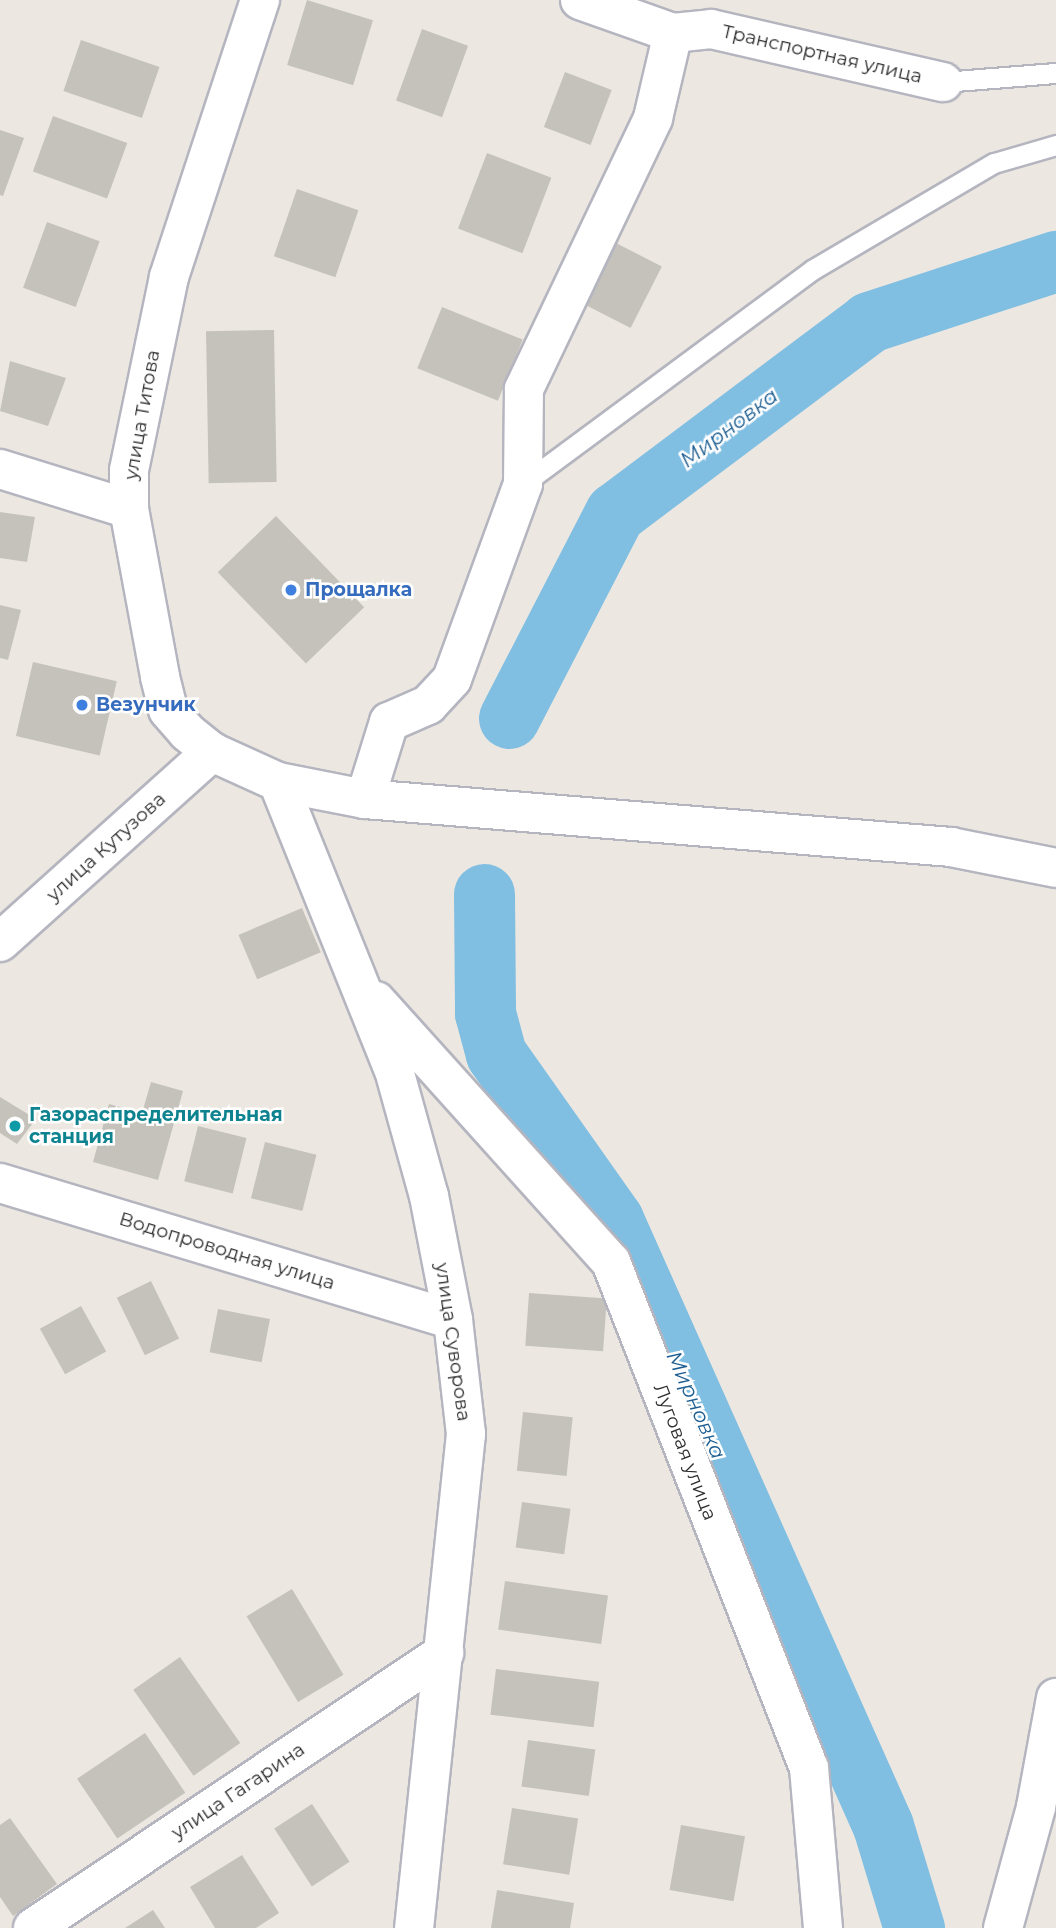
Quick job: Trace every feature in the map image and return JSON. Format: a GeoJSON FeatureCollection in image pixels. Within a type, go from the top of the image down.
{"type":"FeatureCollection","features":[{"type":"Feature","properties":{"kind":"street","name":"улица Титова"},"geometry":{"type":"LineString","coordinates":[[260,0],[169,277],[129,470],[129,509],[168,710],[212,752],[278,782],[365,799],[951,847],[1056,868]]}},
{"type":"Feature","properties":{"kind":"street","name":"Транспортная улица"},"geometry":{"type":"LineString","coordinates":[[580,0],[673,33],[711,29],[943,82]]}},
{"type":"Feature","properties":{"kind":"street"},"geometry":{"type":"LineString","coordinates":[[365,799],[389,722],[428,705],[452,679],[523,484],[524,389],[653,118],[673,33]]}},
{"type":"Feature","properties":{"kind":"street"},"geometry":{"type":"LineString","coordinates":[[0,469],[129,509]]}},
{"type":"Feature","properties":{"kind":"street","name":"улица Кутузова"},"geometry":{"type":"LineString","coordinates":[[0,942],[212,752]]}},
{"type":"Feature","properties":{"kind":"street","name":"улица Суворова"},"geometry":{"type":"LineString","coordinates":[[278,782],[394,1070],[429,1196],[453,1320],[466,1434],[414,1928]]}},
{"type":"Feature","properties":{"kind":"street","name":"Луговая улица"},"geometry":{"type":"LineString","coordinates":[[356,979],[611,1262],[809,1768],[823,1928]]}},
{"type":"Feature","properties":{"kind":"street","name":"Водопроводная улица"},"geometry":{"type":"LineString","coordinates":[[0,1183],[453,1320]]}},
{"type":"Feature","properties":{"kind":"street","name":"улица Гагарина"},"geometry":{"type":"LineString","coordinates":[[33,1928],[444,1653]]}},
{"type":"Feature","properties":{"kind":"street"},"geometry":{"type":"LineString","coordinates":[[1003,1928],[1036,1807],[1056,1698]]}},
{"type":"Feature","properties":{"kind":"lane"},"geometry":{"type":"LineString","coordinates":[[943,82],[1056,73]]}},
{"type":"Feature","properties":{"kind":"lane"},"geometry":{"type":"LineString","coordinates":[[523,484],[812,270],[994,163],[1056,145]]}},
{"type":"Feature","properties":{"kind":"building"},"geometry":{"type":"Polygon","coordinates":[[[307,0],[373,20],[353,85],[287,65],[307,0]]]}},
{"type":"Feature","properties":{"kind":"building"},"geometry":{"type":"Polygon","coordinates":[[[422,29],[468,46],[442,117],[396,100],[422,29]]]}},
{"type":"Feature","properties":{"kind":"building"},"geometry":{"type":"Polygon","coordinates":[[[81,40],[159,67],[142,118],[63,91],[81,40]]]}},
{"type":"Feature","properties":{"kind":"building"},"geometry":{"type":"Polygon","coordinates":[[[565,72],[612,90],[591,145],[544,127],[565,72]]]}},
{"type":"Feature","properties":{"kind":"building"},"geometry":{"type":"Polygon","coordinates":[[[53,116],[127,143],[107,198],[33,171],[53,116]]]}},
{"type":"Feature","properties":{"kind":"building"},"geometry":{"type":"Polygon","coordinates":[[[0,130],[24,138],[3,196],[0,195],[0,130]]]}},
{"type":"Feature","properties":{"kind":"building"},"geometry":{"type":"Polygon","coordinates":[[[487,153],[551,178],[522,253],[458,229],[487,153]]]}},
{"type":"Feature","properties":{"kind":"building"},"geometry":{"type":"Polygon","coordinates":[[[297,189],[358,210],[335,277],[274,256],[297,189]]]}},
{"type":"Feature","properties":{"kind":"building"},"geometry":{"type":"Polygon","coordinates":[[[47,222],[100,241],[76,307],[23,288],[47,222]]]}},
{"type":"Feature","properties":{"kind":"building"},"geometry":{"type":"Polygon","coordinates":[[[612,241],[662,266],[631,328],[581,302],[612,241]]]}},
{"type":"Feature","properties":{"kind":"building"},"geometry":{"type":"Polygon","coordinates":[[[442,307],[523,340],[498,401],[417,368],[442,307]]]}},
{"type":"Feature","properties":{"kind":"building"},"geometry":{"type":"Polygon","coordinates":[[[274,330],[277,482],[209,483],[206,331],[274,330]]]}},
{"type":"Feature","properties":{"kind":"building"},"geometry":{"type":"Polygon","coordinates":[[[10,361],[66,378],[48,426],[0,411],[10,361]]]}},
{"type":"Feature","properties":{"kind":"building"},"geometry":{"type":"Polygon","coordinates":[[[0,512],[35,517],[27,562],[0,558],[0,512]]]}},
{"type":"Feature","properties":{"kind":"building","name":"Прощалка"},"geometry":{"type":"Polygon","coordinates":[[[276,516],[364,607],[306,664],[218,572],[276,516]]]}},
{"type":"Feature","properties":{"kind":"building"},"geometry":{"type":"Polygon","coordinates":[[[0,605],[21,610],[8,660],[0,658],[0,605]]]}},
{"type":"Feature","properties":{"kind":"building"},"geometry":{"type":"Polygon","coordinates":[[[33,662],[117,681],[100,755],[16,736],[33,662]]]}},
{"type":"Feature","properties":{"kind":"building"},"geometry":{"type":"Polygon","coordinates":[[[302,908],[321,952],[257,979],[238,935],[302,908]]]}},
{"type":"Feature","properties":{"kind":"building"},"geometry":{"type":"Polygon","coordinates":[[[151,1082],[183,1091],[158,1180],[93,1162],[109,1104],[142,1113],[151,1082]]]}},
{"type":"Feature","properties":{"kind":"building","name":"Газораспределительная станция"},"geometry":{"type":"Polygon","coordinates":[[[0,1097],[36,1119],[17,1144],[0,1133],[0,1097]]]}},
{"type":"Feature","properties":{"kind":"building"},"geometry":{"type":"Polygon","coordinates":[[[198,1126],[247,1138],[233,1193],[184,1181],[198,1126]]]}},
{"type":"Feature","properties":{"kind":"building"},"geometry":{"type":"Polygon","coordinates":[[[265,1142],[316,1155],[302,1211],[251,1198],[265,1142]]]}},
{"type":"Feature","properties":{"kind":"building"},"geometry":{"type":"Polygon","coordinates":[[[151,1281],[179,1339],[145,1355],[117,1298],[151,1281]]]}},
{"type":"Feature","properties":{"kind":"building"},"geometry":{"type":"Polygon","coordinates":[[[529,1293],[607,1298],[603,1351],[525,1346],[529,1293]]]}},
{"type":"Feature","properties":{"kind":"building"},"geometry":{"type":"Polygon","coordinates":[[[81,1306],[106,1351],[65,1374],[40,1329],[81,1306]]]}},
{"type":"Feature","properties":{"kind":"building"},"geometry":{"type":"Polygon","coordinates":[[[218,1309],[270,1319],[262,1362],[210,1352],[218,1309]]]}},
{"type":"Feature","properties":{"kind":"building"},"geometry":{"type":"Polygon","coordinates":[[[523,1412],[573,1417],[567,1476],[517,1471],[523,1412]]]}},
{"type":"Feature","properties":{"kind":"building"},"geometry":{"type":"Polygon","coordinates":[[[522,1502],[571,1509],[564,1554],[516,1548],[522,1502]]]}},
{"type":"Feature","properties":{"kind":"building"},"geometry":{"type":"Polygon","coordinates":[[[505,1581],[608,1595],[601,1644],[498,1630],[505,1581]]]}},
{"type":"Feature","properties":{"kind":"building"},"geometry":{"type":"Polygon","coordinates":[[[292,1589],[344,1675],[298,1702],[247,1616],[292,1589]]]}},
{"type":"Feature","properties":{"kind":"building"},"geometry":{"type":"Polygon","coordinates":[[[180,1657],[240,1743],[194,1776],[133,1690],[180,1657]]]}},
{"type":"Feature","properties":{"kind":"building"},"geometry":{"type":"Polygon","coordinates":[[[496,1669],[599,1682],[594,1727],[490,1715],[496,1669]]]}},
{"type":"Feature","properties":{"kind":"building"},"geometry":{"type":"Polygon","coordinates":[[[145,1733],[185,1793],[117,1839],[77,1779],[145,1733]]]}},
{"type":"Feature","properties":{"kind":"building"},"geometry":{"type":"Polygon","coordinates":[[[528,1740],[595,1749],[589,1796],[521,1787],[528,1740]]]}},
{"type":"Feature","properties":{"kind":"building"},"geometry":{"type":"Polygon","coordinates":[[[312,1804],[350,1862],[312,1886],[274,1829],[312,1804]]]}},
{"type":"Feature","properties":{"kind":"building"},"geometry":{"type":"Polygon","coordinates":[[[512,1808],[578,1818],[569,1875],[503,1864],[512,1808]]]}},
{"type":"Feature","properties":{"kind":"building"},"geometry":{"type":"Polygon","coordinates":[[[10,1818],[57,1884],[13,1916],[0,1897],[0,1825],[10,1818]]]}},
{"type":"Feature","properties":{"kind":"building"},"geometry":{"type":"Polygon","coordinates":[[[681,1825],[745,1836],[734,1901],[670,1890],[681,1825]]]}},
{"type":"Feature","properties":{"kind":"building"},"geometry":{"type":"Polygon","coordinates":[[[242,1855],[279,1913],[256,1928],[215,1928],[190,1887],[242,1855]]]}},
{"type":"Feature","properties":{"kind":"building"},"geometry":{"type":"Polygon","coordinates":[[[497,1890],[574,1903],[570,1928],[491,1928],[497,1890]]]}},
{"type":"Feature","properties":{"kind":"building"},"geometry":{"type":"Polygon","coordinates":[[[153,1910],[165,1928],[125,1928],[153,1910]]]}},
{"type":"Feature","properties":{"kind":"waterway","name":"Мирновка"},"geometry":{"type":"LineString","coordinates":[[509,718],[615,513],[869,322],[1056,261]]}},
{"type":"Feature","properties":{"kind":"waterway","name":"Мирновка"},"geometry":{"type":"LineString","coordinates":[[484,894],[485,1013],[496,1054],[613,1220],[883,1826],[914,1928]]}},
{"type":"Feature","properties":{"kind":"place","name":"Прощалка"},"geometry":{"type":"Point","coordinates":[291,590]}},
{"type":"Feature","properties":{"kind":"place","name":"Везунчик"},"geometry":{"type":"Point","coordinates":[82,705]}},
{"type":"Feature","properties":{"kind":"place","name":"Газораспределительная станция"},"geometry":{"type":"Point","coordinates":[15,1126]}}]}
